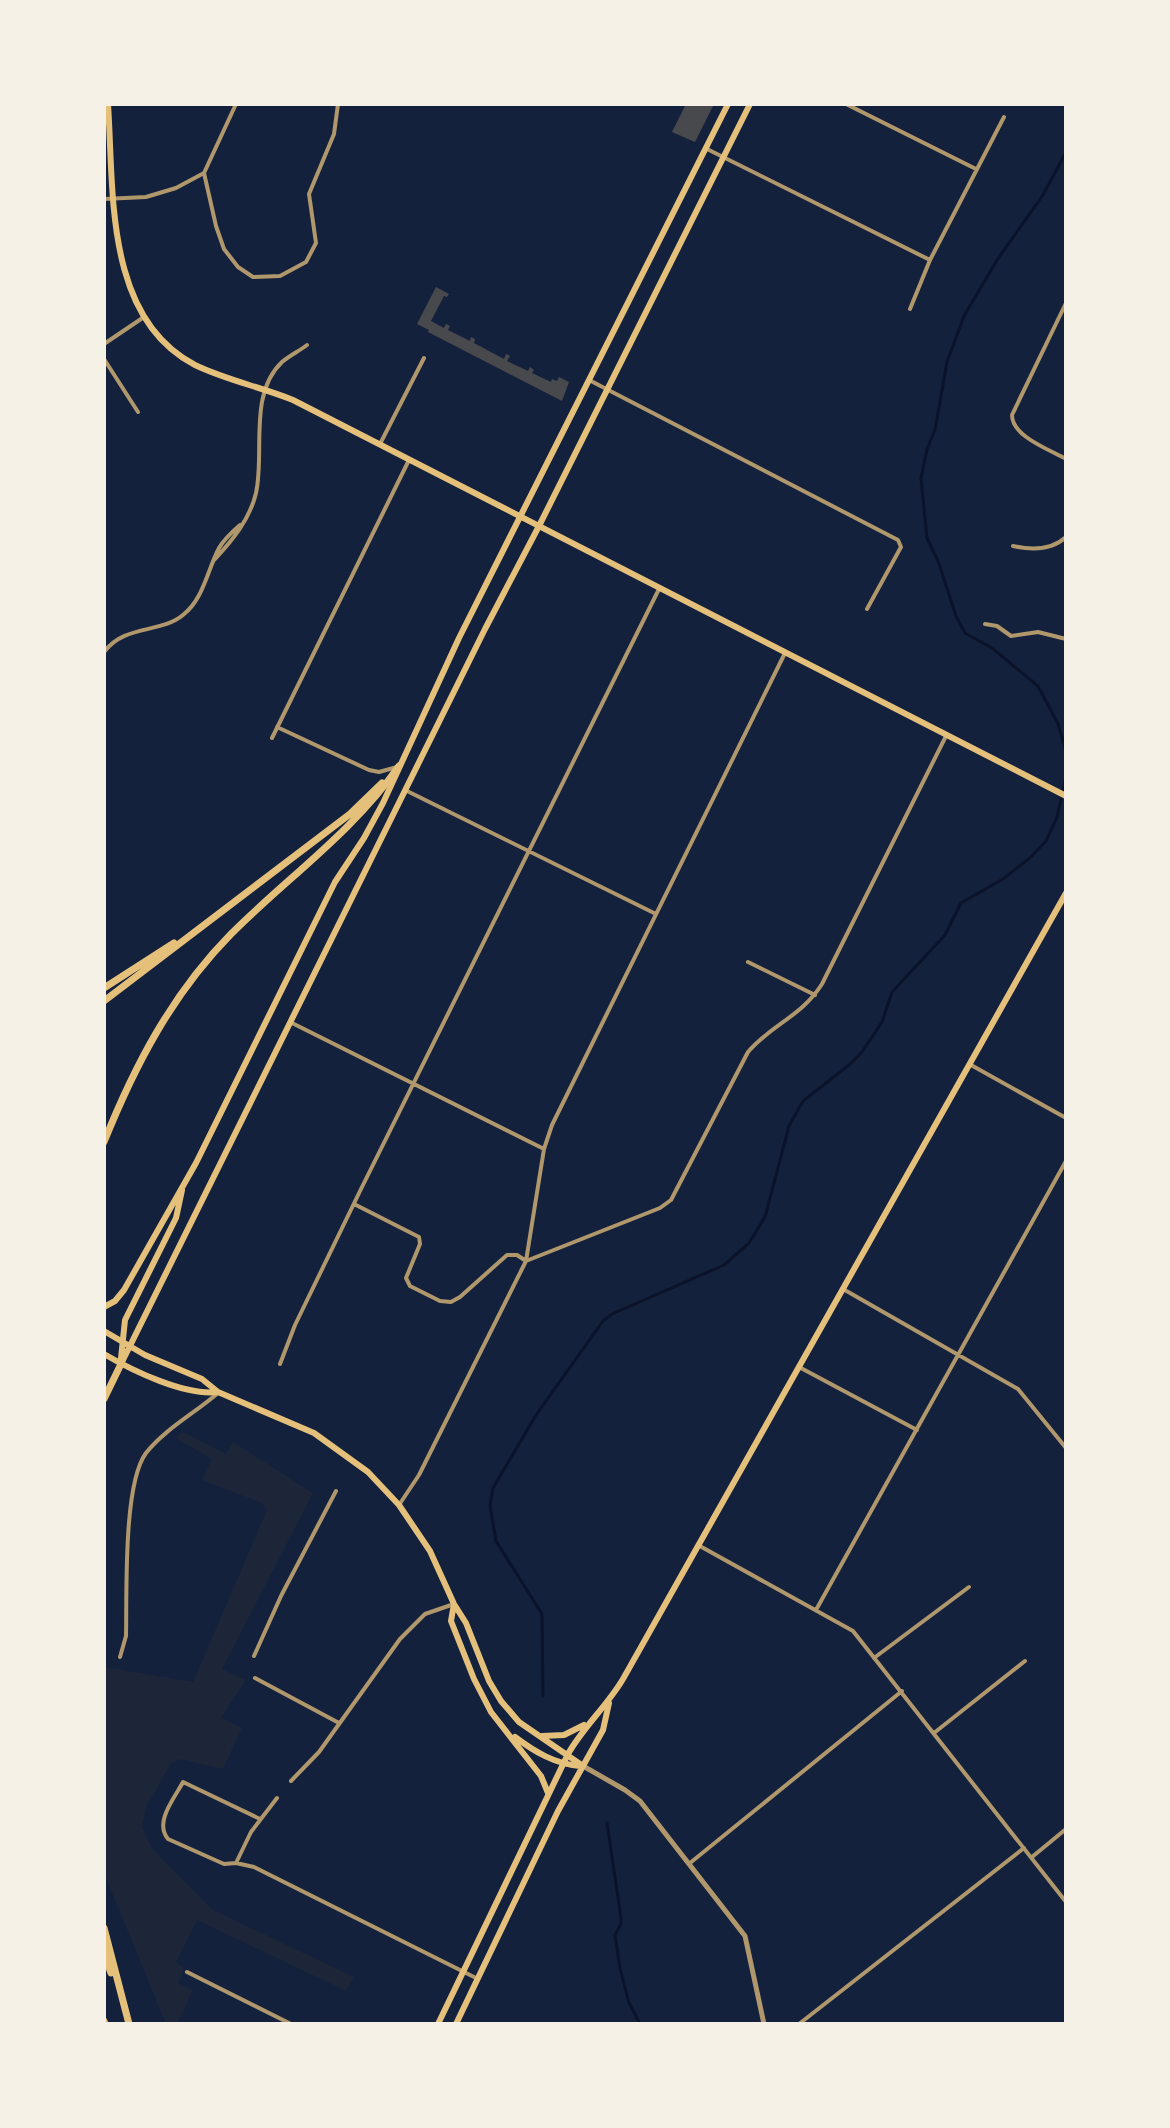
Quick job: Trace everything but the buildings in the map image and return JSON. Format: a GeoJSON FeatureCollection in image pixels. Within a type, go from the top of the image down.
{"type":"FeatureCollection","features":[{"type":"Feature","properties":{"kind":"highway"},"geometry":{"type":"LineString","coordinates":[[104,1001],[357,808],[399,766]]}},
{"type":"Feature","properties":{"kind":"highway"},"geometry":{"type":"LineString","coordinates":[[104,1142],[139,1061],[193,977],[246,919],[369,806],[399,766]]}},
{"type":"Feature","properties":{"kind":"highway"},"geometry":{"type":"LineString","coordinates":[[104,988],[255,887]]}},
{"type":"Feature","properties":{"kind":"highway"},"geometry":{"type":"LineString","coordinates":[[104,1399],[121,1364]]}},
{"type":"Feature","properties":{"kind":"highway"},"geometry":{"type":"LineString","coordinates":[[104,1928],[129,2024]]}},
{"type":"Feature","properties":{"kind":"highway"},"geometry":{"type":"LineString","coordinates":[[104,1953],[129,2024]]}},
{"type":"Feature","properties":{"kind":"main road"},"geometry":{"type":"LineString","coordinates":[[108,104],[122,266],[144,317],[174,351],[194,364],[293,400],[1066,796]]}},
{"type":"Feature","properties":{"kind":"main road"},"geometry":{"type":"LineString","coordinates":[[104,1307],[121,1294],[183,1187],[335,882],[372,825],[459,638],[728,104]]}},
{"type":"Feature","properties":{"kind":"main road"},"geometry":{"type":"LineString","coordinates":[[121,1364],[750,104]]}},
{"type":"Feature","properties":{"kind":"main road"},"geometry":{"type":"LineString","coordinates":[[456,2024],[553,1821],[603,1730],[609,1703],[1066,893]]}},
{"type":"Feature","properties":{"kind":"main road"},"geometry":{"type":"LineString","coordinates":[[121,1364],[121,1341],[127,1315],[176,1218],[183,1187]]}},
{"type":"Feature","properties":{"kind":"main road"},"geometry":{"type":"LineString","coordinates":[[104,1331],[129,1346],[202,1379],[218,1392],[279,1416],[323,1438],[368,1472],[399,1505],[430,1551],[501,1701],[519,1722],[583,1766]]}},
{"type":"Feature","properties":{"kind":"main road"},"geometry":{"type":"LineString","coordinates":[[104,1354],[189,1391],[205,1394],[218,1392]]}},
{"type":"Feature","properties":{"kind":"main road"},"geometry":{"type":"LineString","coordinates":[[454,1604],[451,1621],[474,1679],[491,1712],[541,1776],[548,1793]]}},
{"type":"Feature","properties":{"kind":"main road"},"geometry":{"type":"LineString","coordinates":[[540,1736],[571,1733],[609,1703]]}},
{"type":"Feature","properties":{"kind":"main road"},"geometry":{"type":"LineString","coordinates":[[438,2024],[548,1793],[587,1723]]}},
{"type":"Feature","properties":{"kind":"main road"},"geometry":{"type":"LineString","coordinates":[[509,1732],[531,1749],[563,1765],[583,1766]]}},
{"type":"Feature","properties":{"kind":"street"},"geometry":{"type":"LineString","coordinates":[[104,199],[146,197],[176,188],[204,173],[236,104]]}},
{"type":"Feature","properties":{"kind":"street"},"geometry":{"type":"LineString","coordinates":[[204,173],[224,249],[238,267],[253,277],[280,276],[306,262],[316,243],[309,194],[334,134],[338,104]]}},
{"type":"Feature","properties":{"kind":"street"},"geometry":{"type":"LineString","coordinates":[[846,104],[976,169]]}},
{"type":"Feature","properties":{"kind":"street"},"geometry":{"type":"LineString","coordinates":[[910,309],[930,260],[1004,117]]}},
{"type":"Feature","properties":{"kind":"street"},"geometry":{"type":"LineString","coordinates":[[705,149],[930,260]]}},
{"type":"Feature","properties":{"kind":"street"},"geometry":{"type":"LineString","coordinates":[[1066,303],[1012,423],[1018,431],[1066,459]]}},
{"type":"Feature","properties":{"kind":"street"},"geometry":{"type":"LineString","coordinates":[[104,344],[144,317]]}},
{"type":"Feature","properties":{"kind":"street"},"geometry":{"type":"LineString","coordinates":[[104,652],[114,641],[130,633],[177,620],[199,596],[223,542],[244,520],[252,506],[258,482],[259,417],[267,390],[281,363],[307,345]]}},
{"type":"Feature","properties":{"kind":"street"},"geometry":{"type":"LineString","coordinates":[[380,444],[424,358]]}},
{"type":"Feature","properties":{"kind":"street"},"geometry":{"type":"LineString","coordinates":[[104,359],[138,412]]}},
{"type":"Feature","properties":{"kind":"street"},"geometry":{"type":"LineString","coordinates":[[589,380],[898,540],[901,547],[867,609]]}},
{"type":"Feature","properties":{"kind":"street"},"geometry":{"type":"LineString","coordinates":[[272,738],[409,459]]}},
{"type":"Feature","properties":{"kind":"street"},"geometry":{"type":"LineString","coordinates":[[1013,546],[1031,550],[1055,545],[1066,537]]}},
{"type":"Feature","properties":{"kind":"street"},"geometry":{"type":"LineString","coordinates":[[280,1364],[295,1325],[354,1204],[660,586]]}},
{"type":"Feature","properties":{"kind":"street"},"geometry":{"type":"LineString","coordinates":[[985,624],[997,626],[1011,636],[1038,632],[1066,639]]}},
{"type":"Feature","properties":{"kind":"street"},"geometry":{"type":"LineString","coordinates":[[399,1505],[419,1475],[526,1261],[544,1149],[552,1125],[785,653]]}},
{"type":"Feature","properties":{"kind":"street"},"geometry":{"type":"LineString","coordinates":[[277,727],[369,770],[384,771],[399,766]]}},
{"type":"Feature","properties":{"kind":"street"},"geometry":{"type":"LineString","coordinates":[[526,1261],[666,1205],[676,1194],[748,1052],[799,1013],[815,995],[946,736]]}},
{"type":"Feature","properties":{"kind":"street"},"geometry":{"type":"LineString","coordinates":[[405,790],[656,914]]}},
{"type":"Feature","properties":{"kind":"street"},"geometry":{"type":"LineString","coordinates":[[748,962],[815,995]]}},
{"type":"Feature","properties":{"kind":"street"},"geometry":{"type":"LineString","coordinates":[[290,1022],[544,1149]]}},
{"type":"Feature","properties":{"kind":"street"},"geometry":{"type":"LineString","coordinates":[[971,1065],[1066,1118]]}},
{"type":"Feature","properties":{"kind":"street"},"geometry":{"type":"LineString","coordinates":[[816,1610],[1066,1161]]}},
{"type":"Feature","properties":{"kind":"street"},"geometry":{"type":"LineString","coordinates":[[354,1204],[419,1237],[420,1244],[406,1278],[410,1286],[440,1301],[451,1302],[460,1297],[507,1255],[517,1255],[526,1261]]}},
{"type":"Feature","properties":{"kind":"street"},"geometry":{"type":"LineString","coordinates":[[843,1289],[1018,1389],[1066,1448]]}},
{"type":"Feature","properties":{"kind":"street"},"geometry":{"type":"LineString","coordinates":[[799,1367],[917,1430]]}},
{"type":"Feature","properties":{"kind":"street"},"geometry":{"type":"LineString","coordinates":[[120,1657],[126,1636],[131,1501],[136,1471],[154,1444],[218,1392]]}},
{"type":"Feature","properties":{"kind":"street"},"geometry":{"type":"LineString","coordinates":[[254,1656],[281,1596],[336,1491]]}},
{"type":"Feature","properties":{"kind":"street"},"geometry":{"type":"LineString","coordinates":[[698,1545],[853,1631],[1066,1902]]}},
{"type":"Feature","properties":{"kind":"street"},"geometry":{"type":"LineString","coordinates":[[874,1658],[969,1587]]}},
{"type":"Feature","properties":{"kind":"street"},"geometry":{"type":"LineString","coordinates":[[291,1781],[319,1752],[397,1643],[417,1621],[437,1608],[454,1604]]}},
{"type":"Feature","properties":{"kind":"street"},"geometry":{"type":"LineString","coordinates":[[934,1733],[1025,1661]]}},
{"type":"Feature","properties":{"kind":"street"},"geometry":{"type":"LineString","coordinates":[[255,1678],[339,1723]]}},
{"type":"Feature","properties":{"kind":"street"},"geometry":{"type":"LineString","coordinates":[[690,1863],[902,1691]]}},
{"type":"Feature","properties":{"kind":"street"},"geometry":{"type":"LineString","coordinates":[[583,1766],[640,1801],[745,1936],[764,2024]]}},
{"type":"Feature","properties":{"kind":"street"},"geometry":{"type":"LineString","coordinates":[[260,1819],[183,1782],[161,1824],[168,1839],[224,1864],[254,1867],[478,1979]]}},
{"type":"Feature","properties":{"kind":"street"},"geometry":{"type":"LineString","coordinates":[[236,1863],[260,1819],[277,1798]]}},
{"type":"Feature","properties":{"kind":"street"},"geometry":{"type":"LineString","coordinates":[[1032,1857],[1066,1829]]}},
{"type":"Feature","properties":{"kind":"street"},"geometry":{"type":"LineString","coordinates":[[799,2024],[1024,1847]]}},
{"type":"Feature","properties":{"kind":"street"},"geometry":{"type":"LineString","coordinates":[[187,1972],[291,2024]]}},
{"type":"Feature","properties":{"kind":"shaded area"},"geometry":{"type":"Polygon","coordinates":[[[183,1432],[226,1454],[233,1442],[313,1493],[222,1669],[246,1680],[221,1718],[242,1728],[223,1769],[180,1759],[171,1764],[146,1807],[142,1827],[151,1847],[213,1910],[354,1977],[346,1991],[197,1920],[176,1962],[184,1968],[178,1983],[193,1990],[177,2024],[166,2024],[104,1873],[104,1667],[193,1682],[267,1510],[262,1503],[202,1480],[212,1459],[176,1438],[183,1432]]]}},
{"type":"Feature","properties":{"kind":"waterway"},"geometry":{"type":"LineString","coordinates":[[1066,152],[1043,195],[997,260],[964,316],[947,362],[935,430],[921,478],[927,538],[965,633],[992,648],[1038,686],[1058,724],[1066,751]]}},
{"type":"Feature","properties":{"kind":"waterway"},"geometry":{"type":"LineString","coordinates":[[543,1696],[542,1614],[496,1541],[490,1505],[493,1488],[536,1415],[603,1321],[612,1314],[724,1265],[749,1243],[765,1217],[789,1126],[803,1101],[862,1052],[882,1022],[892,992],[945,935],[961,903],[1003,879],[1046,841],[1057,817],[1066,777]]}},
{"type":"Feature","properties":{"kind":"waterway"},"geometry":{"type":"LineString","coordinates":[[607,1823],[621,1918],[615,1935],[620,1968],[629,2003],[640,2024]]}}]}
